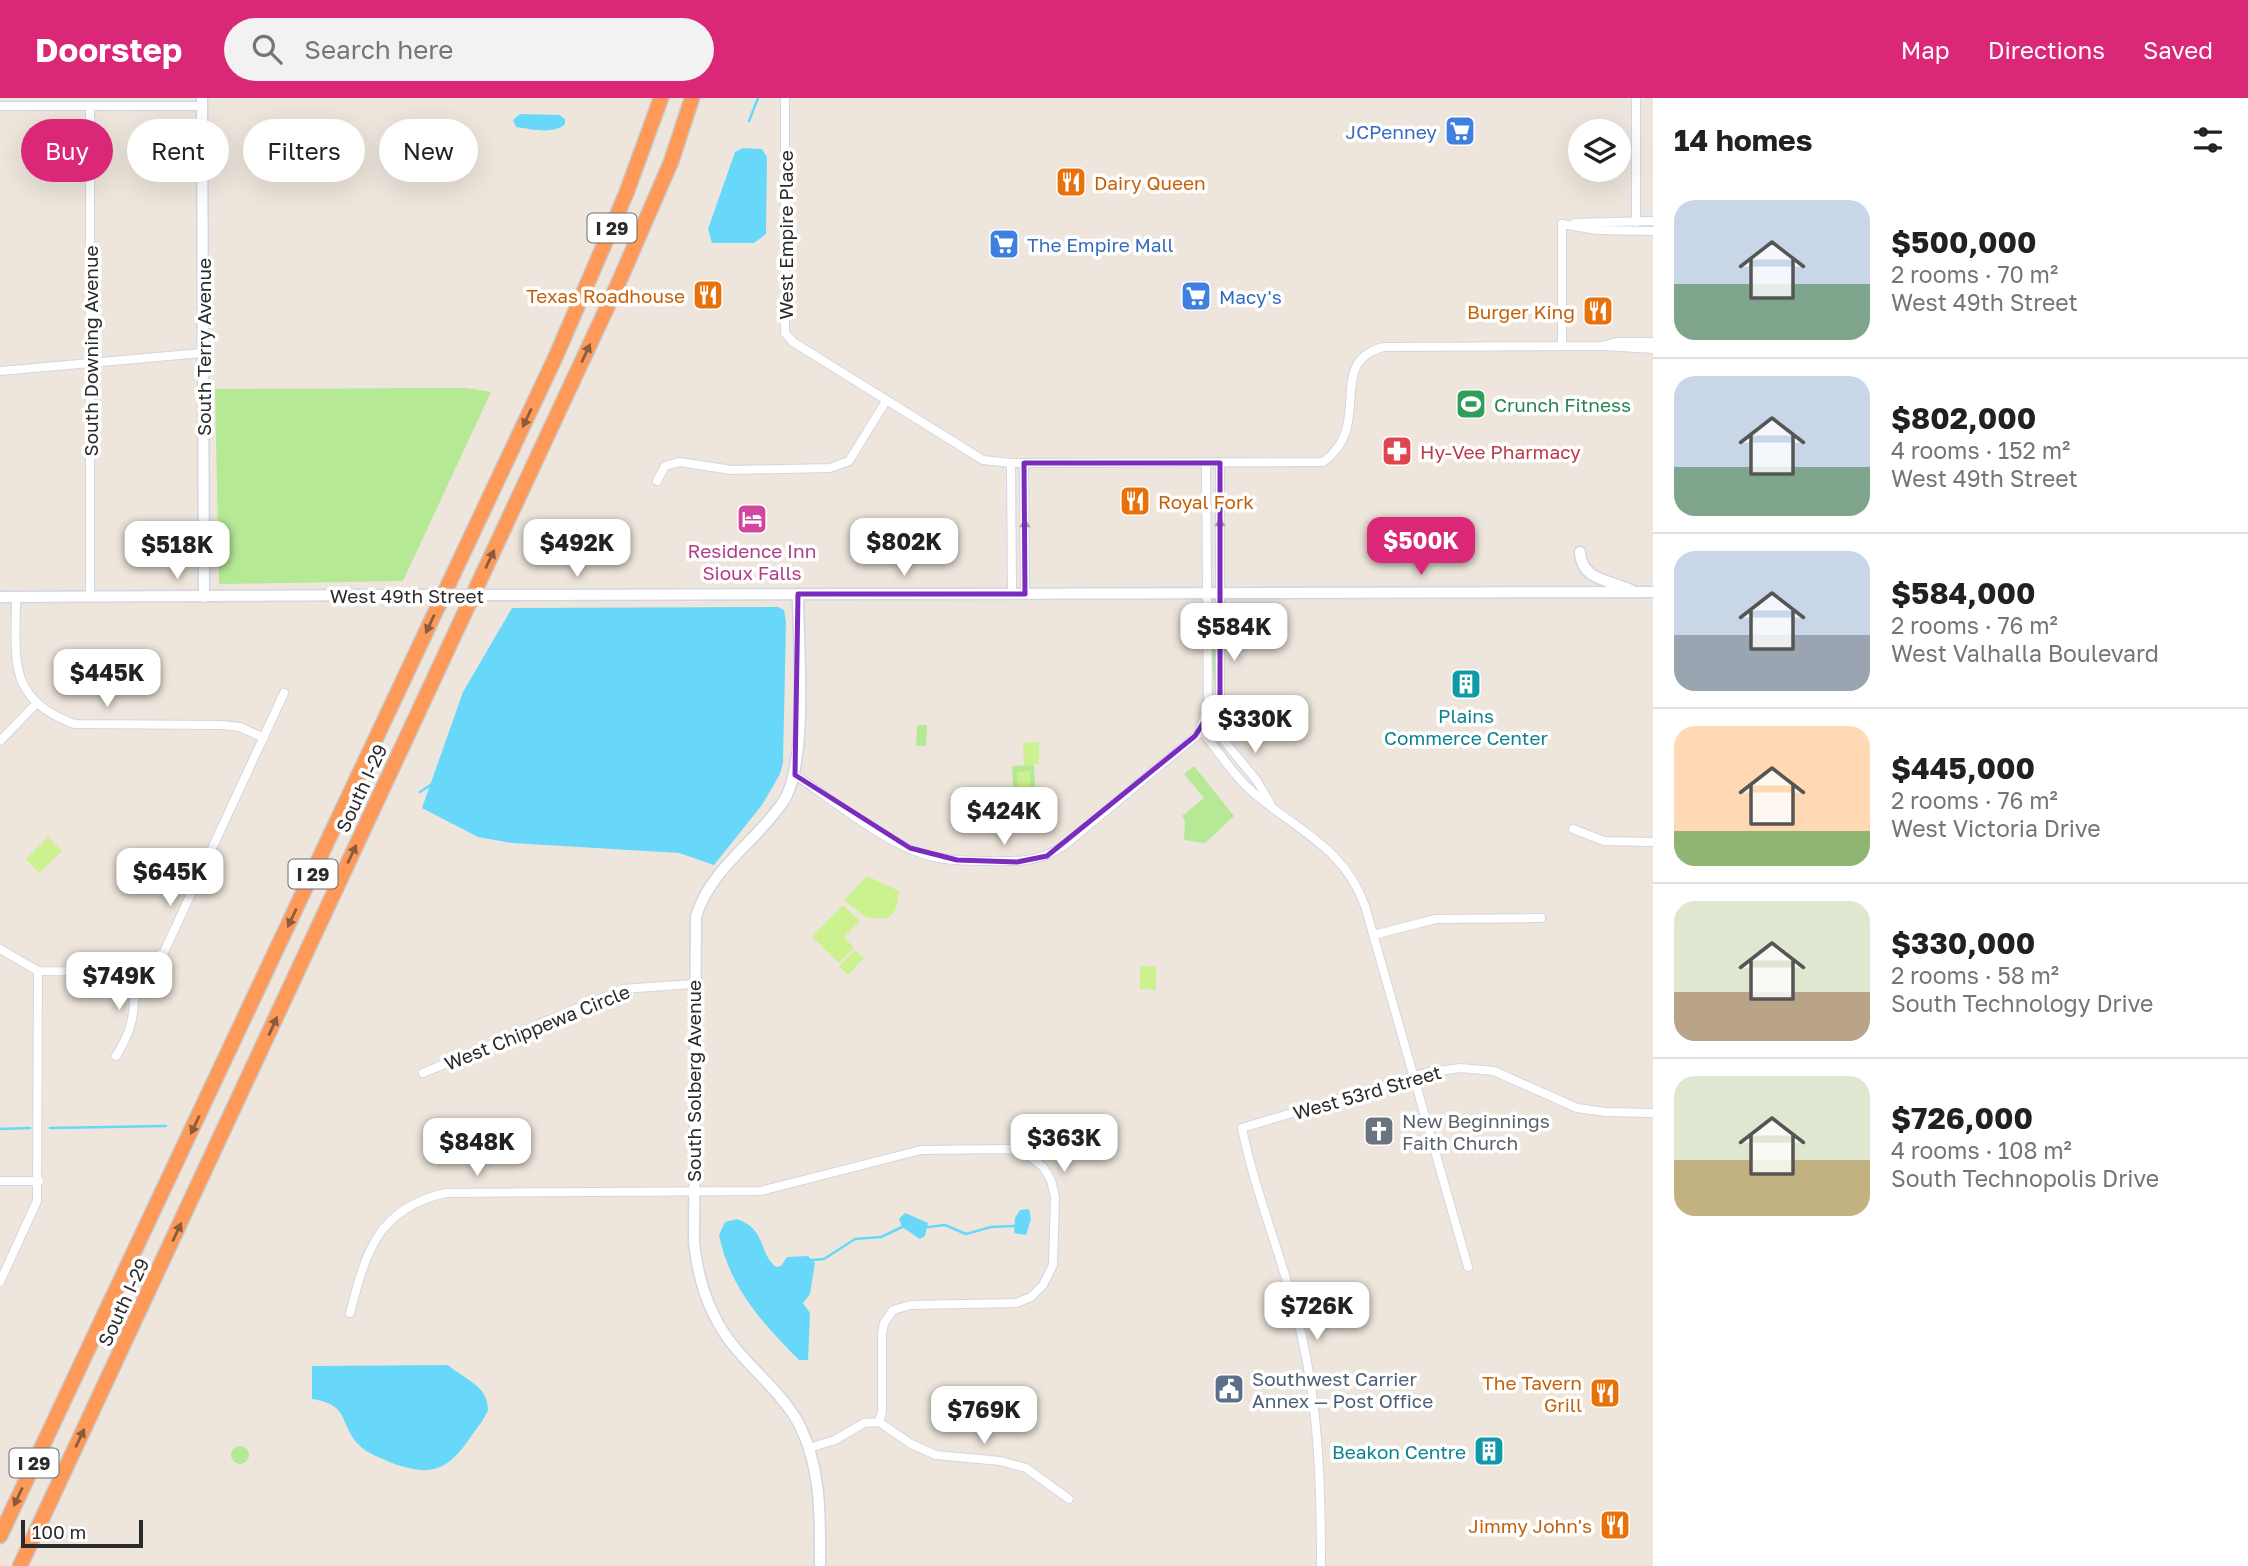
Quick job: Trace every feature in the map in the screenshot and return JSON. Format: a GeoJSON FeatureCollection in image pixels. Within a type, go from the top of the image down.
{"type":"FeatureCollection","features":[{"type":"Feature","properties":{"kind":"highway","name":"South I-29"},"geometry":{"type":"LineString","coordinates":[[0,1536],[556,356],[626,194],[661,98]]}},
{"type":"Feature","properties":{"kind":"highway","name":"South I-29"},"geometry":{"type":"LineString","coordinates":[[20,1566],[624,273],[671,162],[692,98]]}},
{"type":"Feature","properties":{"kind":"main road","name":"South Terry Avenue"},"geometry":{"type":"LineString","coordinates":[[202,102],[204,597]]}},
{"type":"Feature","properties":{"kind":"main road"},"geometry":{"type":"LineString","coordinates":[[1580,552],[1581,566],[1588,573],[1637,592]]}},
{"type":"Feature","properties":{"kind":"main road","name":"West 49th Street"},"geometry":{"type":"LineString","coordinates":[[0,597],[1653,592]]}},
{"type":"Feature","properties":{"kind":"main road","name":"South Solberg Avenue"},"geometry":{"type":"LineString","coordinates":[[798,594],[795,775],[776,810],[717,874],[704,893],[696,916],[693,1191],[695,1251],[705,1294],[723,1332],[777,1391],[798,1422],[809,1448],[820,1491],[820,1566]]}},
{"type":"Feature","properties":{"kind":"street","name":"West Empire Place"},"geometry":{"type":"LineString","coordinates":[[785,98],[785,332],[793,342],[983,460],[1011,463],[1323,462],[1342,445],[1348,430],[1355,366],[1363,355],[1377,349],[1562,346],[1653,349]]}},
{"type":"Feature","properties":{"kind":"street"},"geometry":{"type":"LineString","coordinates":[[1636,98],[1636,222]]}},
{"type":"Feature","properties":{"kind":"street"},"geometry":{"type":"LineString","coordinates":[[0,106],[202,102]]}},
{"type":"Feature","properties":{"kind":"street","name":"South Downing Avenue"},"geometry":{"type":"LineString","coordinates":[[90,106],[90,597]]}},
{"type":"Feature","properties":{"kind":"street"},"geometry":{"type":"LineString","coordinates":[[1562,224],[1653,221]]}},
{"type":"Feature","properties":{"kind":"street"},"geometry":{"type":"LineString","coordinates":[[1562,224],[1597,230],[1653,231]]}},
{"type":"Feature","properties":{"kind":"street"},"geometry":{"type":"LineString","coordinates":[[1562,224],[1562,346]]}},
{"type":"Feature","properties":{"kind":"street","name":"West Empire Place"},"geometry":{"type":"LineString","coordinates":[[1602,346],[1616,342],[1653,342]]}},
{"type":"Feature","properties":{"kind":"street"},"geometry":{"type":"LineString","coordinates":[[0,371],[202,353]]}},
{"type":"Feature","properties":{"kind":"street"},"geometry":{"type":"LineString","coordinates":[[657,481],[665,466],[679,462],[732,470],[830,468],[842,465],[849,461],[886,401]]}},
{"type":"Feature","properties":{"kind":"street"},"geometry":{"type":"LineString","coordinates":[[1011,463],[1012,594]]}},
{"type":"Feature","properties":{"kind":"street"},"geometry":{"type":"LineString","coordinates":[[1024,463],[1025,594]]}},
{"type":"Feature","properties":{"kind":"street"},"geometry":{"type":"LineString","coordinates":[[1206,463],[1208,721],[1257,781],[1272,807]]}},
{"type":"Feature","properties":{"kind":"street"},"geometry":{"type":"LineString","coordinates":[[795,775],[885,834],[926,855],[957,860],[1027,862],[1047,856],[1065,845],[1199,732],[1208,721],[1220,694],[1220,463]]}},
{"type":"Feature","properties":{"kind":"street"},"geometry":{"type":"LineString","coordinates":[[16,597],[16,660],[20,679],[36,704],[54,716],[74,724],[222,724],[240,727],[264,738]]}},
{"type":"Feature","properties":{"kind":"street"},"geometry":{"type":"LineString","coordinates":[[0,949],[38,971],[135,972],[154,960],[170,942],[284,693]]}},
{"type":"Feature","properties":{"kind":"street"},"geometry":{"type":"LineString","coordinates":[[0,741],[36,704]]}},
{"type":"Feature","properties":{"kind":"street"},"geometry":{"type":"LineString","coordinates":[[1199,732],[1249,789],[1331,851],[1348,869],[1359,891],[1373,935],[1468,1267]]}},
{"type":"Feature","properties":{"kind":"street"},"geometry":{"type":"LineString","coordinates":[[1573,829],[1604,841],[1653,842]]}},
{"type":"Feature","properties":{"kind":"street"},"geometry":{"type":"LineString","coordinates":[[1373,935],[1436,919],[1541,918]]}},
{"type":"Feature","properties":{"kind":"street"},"geometry":{"type":"LineString","coordinates":[[0,1282],[37,1200],[38,971]]}},
{"type":"Feature","properties":{"kind":"street"},"geometry":{"type":"LineString","coordinates":[[116,1056],[130,1034],[134,1021],[135,972]]}},
{"type":"Feature","properties":{"kind":"street","name":"West Chippewa Circle"},"geometry":{"type":"LineString","coordinates":[[423,1073],[623,989],[694,984]]}},
{"type":"Feature","properties":{"kind":"street","name":"West 53rd Street"},"geometry":{"type":"LineString","coordinates":[[1321,1566],[1321,1465],[1313,1395],[1301,1332],[1241,1128],[1414,1077],[1460,1068],[1487,1070],[1505,1075],[1577,1108],[1605,1112],[1653,1113]]}},
{"type":"Feature","properties":{"kind":"street"},"geometry":{"type":"LineString","coordinates":[[350,1313],[367,1254],[378,1233],[409,1205],[427,1197],[471,1192],[780,1188],[899,1155],[940,1148],[1009,1149],[1027,1154],[1043,1167],[1055,1197],[1055,1258],[1047,1279],[1031,1297],[1016,1303],[904,1306],[893,1310],[883,1327],[882,1412],[879,1422]]}},
{"type":"Feature","properties":{"kind":"street"},"geometry":{"type":"LineString","coordinates":[[0,1181],[39,1181]]}},
{"type":"Feature","properties":{"kind":"street"},"geometry":{"type":"LineString","coordinates":[[809,1448],[835,1440],[864,1423],[879,1422],[911,1444],[936,1455],[1000,1461],[1027,1468],[1069,1499]]}},
{"type":"Feature","properties":{"kind":"highlighted area"},"geometry":{"type":"Polygon","coordinates":[[[1024,463],[1220,463],[1220,694],[1210,722],[1205,720],[1195,736],[1047,856],[1017,862],[957,860],[910,848],[795,775],[798,594],[1025,594],[1024,463]]]}},
{"type":"Feature","properties":{"kind":"green space"},"geometry":{"type":"Polygon","coordinates":[[[466,388],[491,392],[403,581],[219,584],[215,389],[466,388]]]}},
{"type":"Feature","properties":{"kind":"green space"},"geometry":{"type":"Polygon","coordinates":[[[1214,641],[1217,693],[1215,694],[1211,642],[1214,641]]]}},
{"type":"Feature","properties":{"kind":"green space"},"geometry":{"type":"Polygon","coordinates":[[[917,725],[927,725],[926,746],[916,746],[917,725]]]}},
{"type":"Feature","properties":{"kind":"green space"},"geometry":{"type":"Polygon","coordinates":[[[1039,742],[1039,764],[1024,765],[1023,743],[1039,742]]]}},
{"type":"Feature","properties":{"kind":"green space"},"geometry":{"type":"Polygon","coordinates":[[[1034,765],[1036,805],[1014,806],[1012,766],[1034,765]]]}},
{"type":"Feature","properties":{"kind":"green space"},"geometry":{"type":"Polygon","coordinates":[[[1194,766],[1234,816],[1205,843],[1184,840],[1185,820],[1182,816],[1204,798],[1184,774],[1194,766]]]}},
{"type":"Feature","properties":{"kind":"green space"},"geometry":{"type":"Polygon","coordinates":[[[1030,771],[1031,800],[1018,801],[1017,772],[1030,771]]]}},
{"type":"Feature","properties":{"kind":"green space"},"geometry":{"type":"Polygon","coordinates":[[[48,837],[62,851],[39,873],[26,859],[48,837]]]}},
{"type":"Feature","properties":{"kind":"green space"},"geometry":{"type":"Polygon","coordinates":[[[867,876],[899,891],[896,909],[888,918],[867,918],[844,900],[867,876]]]}},
{"type":"Feature","properties":{"kind":"green space"},"geometry":{"type":"Polygon","coordinates":[[[843,905],[860,921],[844,937],[854,948],[839,963],[812,937],[843,905]]]}},
{"type":"Feature","properties":{"kind":"green space"},"geometry":{"type":"Polygon","coordinates":[[[855,950],[864,958],[848,975],[839,966],[855,950]]]}},
{"type":"Feature","properties":{"kind":"green space"},"geometry":{"type":"Polygon","coordinates":[[[1140,966],[1156,966],[1156,990],[1140,989],[1140,966]]]}},
{"type":"Feature","properties":{"kind":"green space"},"geometry":{"type":"Polygon","coordinates":[[[236,1446],[244,1446],[249,1455],[247,1462],[236,1464],[231,1459],[231,1451],[236,1446]]]}},
{"type":"Feature","properties":{"kind":"water"},"geometry":{"type":"Polygon","coordinates":[[[520,114],[559,115],[565,119],[565,124],[549,130],[516,127],[513,120],[520,114]]]}},
{"type":"Feature","properties":{"kind":"water"},"geometry":{"type":"Polygon","coordinates":[[[743,148],[762,149],[767,157],[766,234],[754,243],[712,243],[708,229],[735,152],[743,148]]]}},
{"type":"Feature","properties":{"kind":"water"},"geometry":{"type":"Polygon","coordinates":[[[778,607],[784,610],[786,622],[783,763],[780,774],[762,805],[714,865],[679,853],[512,843],[478,837],[422,808],[463,692],[512,608],[778,607]]]}},
{"type":"Feature","properties":{"kind":"water"},"geometry":{"type":"Polygon","coordinates":[[[441,1121],[452,1121],[452,1144],[442,1144],[441,1121]]]}},
{"type":"Feature","properties":{"kind":"water"},"geometry":{"type":"Polygon","coordinates":[[[1029,1209],[1031,1219],[1026,1235],[1014,1233],[1015,1218],[1020,1210],[1029,1209]]]}},
{"type":"Feature","properties":{"kind":"water"},"geometry":{"type":"Polygon","coordinates":[[[905,1213],[928,1223],[925,1236],[920,1239],[902,1227],[899,1219],[905,1213]]]}},
{"type":"Feature","properties":{"kind":"water"},"geometry":{"type":"Polygon","coordinates":[[[737,1219],[758,1235],[770,1261],[776,1267],[781,1266],[787,1257],[808,1256],[815,1263],[810,1294],[803,1303],[810,1313],[808,1360],[799,1360],[772,1332],[739,1288],[719,1235],[725,1222],[737,1219]]]}},
{"type":"Feature","properties":{"kind":"water"},"geometry":{"type":"Polygon","coordinates":[[[448,1365],[480,1389],[488,1410],[462,1449],[454,1458],[437,1468],[417,1470],[370,1453],[353,1437],[338,1410],[312,1399],[312,1366],[448,1365]]]}},
{"type":"Feature","properties":{"kind":"waterway"},"geometry":{"type":"LineString","coordinates":[[749,121],[758,98]]}},
{"type":"Feature","properties":{"kind":"waterway"},"geometry":{"type":"LineString","coordinates":[[420,792],[432,784]]}},
{"type":"Feature","properties":{"kind":"waterway"},"geometry":{"type":"LineString","coordinates":[[50,1128],[166,1126]]}},
{"type":"Feature","properties":{"kind":"waterway"},"geometry":{"type":"LineString","coordinates":[[0,1129],[30,1128]]}},
{"type":"Feature","properties":{"kind":"waterway"},"geometry":{"type":"LineString","coordinates":[[928,1227],[945,1225],[966,1234],[991,1227],[1014,1226]]}},
{"type":"Feature","properties":{"kind":"waterway"},"geometry":{"type":"LineString","coordinates":[[812,1260],[824,1259],[855,1239],[881,1237],[902,1227]]}},
{"type":"Feature","properties":{"kind":"place","name":"JCPenney"},"geometry":{"type":"Point","coordinates":[1460,131]}},
{"type":"Feature","properties":{"kind":"place","name":"Dairy Queen"},"geometry":{"type":"Point","coordinates":[1071,182]}},
{"type":"Feature","properties":{"kind":"place","name":"The Empire Mall"},"geometry":{"type":"Point","coordinates":[1004,244]}},
{"type":"Feature","properties":{"kind":"place","name":"Texas Roadhouse"},"geometry":{"type":"Point","coordinates":[708,295]}},
{"type":"Feature","properties":{"kind":"place","name":"Macy's"},"geometry":{"type":"Point","coordinates":[1196,296]}},
{"type":"Feature","properties":{"kind":"place","name":"Burger King"},"geometry":{"type":"Point","coordinates":[1598,311]}},
{"type":"Feature","properties":{"kind":"place","name":"Crunch Fitness"},"geometry":{"type":"Point","coordinates":[1471,404]}},
{"type":"Feature","properties":{"kind":"place","name":"Hy-Vee Pharmacy"},"geometry":{"type":"Point","coordinates":[1397,451]}},
{"type":"Feature","properties":{"kind":"place","name":"Royal Fork"},"geometry":{"type":"Point","coordinates":[1135,501]}},
{"type":"Feature","properties":{"kind":"place","name":"Residence Inn Sioux Falls"},"geometry":{"type":"Point","coordinates":[752,519]}},
{"type":"Feature","properties":{"kind":"place","name":"Plains Commerce Center"},"geometry":{"type":"Point","coordinates":[1466,684]}},
{"type":"Feature","properties":{"kind":"place","name":"New Beginnings Faith Church"},"geometry":{"type":"Point","coordinates":[1379,1131]}},
{"type":"Feature","properties":{"kind":"place","name":"Southwest Carrier Annex — Post Office"},"geometry":{"type":"Point","coordinates":[1229,1389]}},
{"type":"Feature","properties":{"kind":"place","name":"The Tavern Grill"},"geometry":{"type":"Point","coordinates":[1605,1393]}},
{"type":"Feature","properties":{"kind":"place","name":"Beakon Centre"},"geometry":{"type":"Point","coordinates":[1489,1451]}},
{"type":"Feature","properties":{"kind":"place","name":"Jimmy John's"},"geometry":{"type":"Point","coordinates":[1615,1525]}}]}
